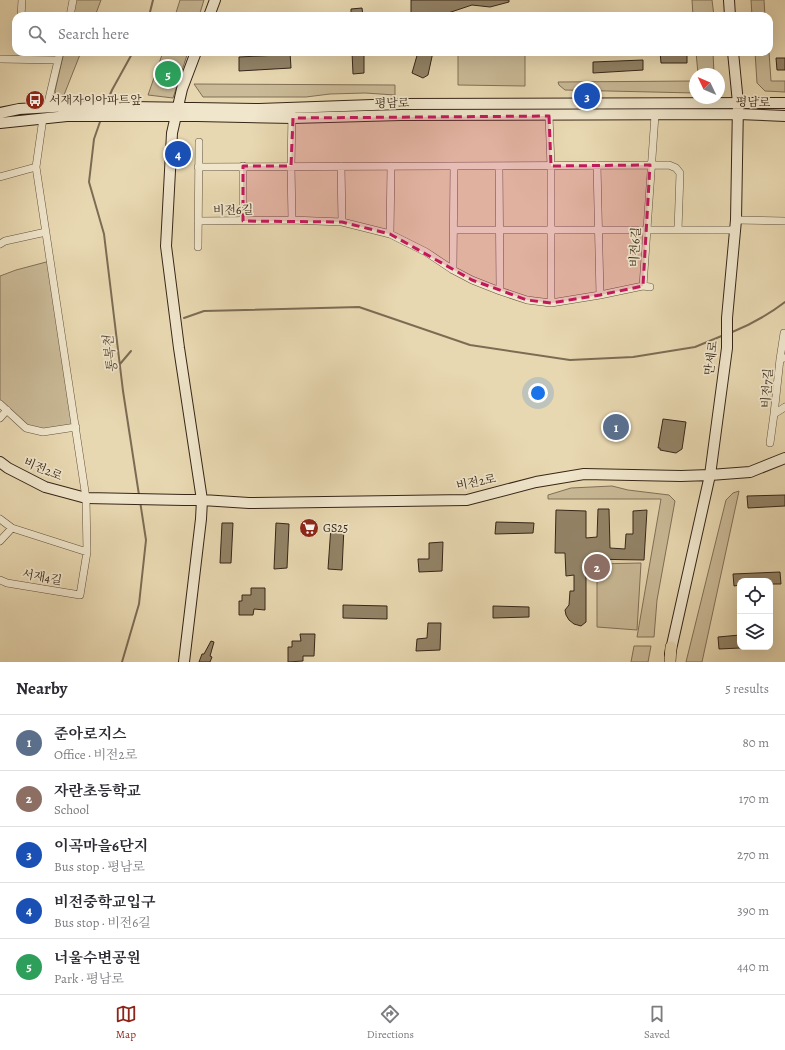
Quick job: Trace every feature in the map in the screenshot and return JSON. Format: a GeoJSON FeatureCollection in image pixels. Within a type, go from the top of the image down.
{"type":"FeatureCollection","features":[{"type":"Feature","properties":{"kind":"main road"},"geometry":{"type":"LineString","coordinates":[[669,662],[671,647]]}},
{"type":"Feature","properties":{"kind":"street"},"geometry":{"type":"LineString","coordinates":[[22,0],[22,12]]}},
{"type":"Feature","properties":{"kind":"street"},"geometry":{"type":"LineString","coordinates":[[71,12],[73,0]]}},
{"type":"Feature","properties":{"kind":"street"},"geometry":{"type":"LineString","coordinates":[[210,12],[215,0]]}},
{"type":"Feature","properties":{"kind":"street"},"geometry":{"type":"LineString","coordinates":[[729,0],[730,12]]}},
{"type":"Feature","properties":{"kind":"street"},"geometry":{"type":"LineString","coordinates":[[0,59],[21,56],[58,60]]}},
{"type":"Feature","properties":{"kind":"street"},"geometry":{"type":"LineString","coordinates":[[47,107],[59,56]]}},
{"type":"Feature","properties":{"kind":"street"},"geometry":{"type":"LineString","coordinates":[[184,662],[202,500],[179,348],[166,246],[172,133],[182,89],[194,56]]}},
{"type":"Feature","properties":{"kind":"street","name":"만세로"},"geometry":{"type":"LineString","coordinates":[[671,647],[710,475],[727,348],[727,318],[736,225],[738,103],[733,56]]}},
{"type":"Feature","properties":{"kind":"street"},"geometry":{"type":"LineString","coordinates":[[292,220],[292,113],[401,104],[785,103]]}},
{"type":"Feature","properties":{"kind":"street"},"geometry":{"type":"LineString","coordinates":[[0,113],[19,109],[70,106],[159,107],[177,112]]}},
{"type":"Feature","properties":{"kind":"street","name":"평남로"},"geometry":{"type":"LineString","coordinates":[[0,123],[67,116],[133,116],[177,112],[236,116],[292,113],[549,116],[738,114],[785,116]]}},
{"type":"Feature","properties":{"kind":"street","name":"비전6길"},"geometry":{"type":"LineString","coordinates":[[199,142],[198,221],[292,220],[342,222],[390,234],[426,252],[453,270],[472,280],[500,291],[527,300],[551,303],[646,286],[650,165],[654,115]]}},
{"type":"Feature","properties":{"kind":"street"},"geometry":{"type":"LineString","coordinates":[[549,116],[551,166],[551,303]]}},
{"type":"Feature","properties":{"kind":"street"},"geometry":{"type":"LineString","coordinates":[[0,519],[12,528],[87,552],[86,498],[36,167],[43,118]]}},
{"type":"Feature","properties":{"kind":"street"},"geometry":{"type":"LineString","coordinates":[[597,165],[600,295]]}},
{"type":"Feature","properties":{"kind":"street"},"geometry":{"type":"LineString","coordinates":[[198,167],[669,165],[676,168],[680,173],[678,230]]}},
{"type":"Feature","properties":{"kind":"street"},"geometry":{"type":"LineString","coordinates":[[243,166],[243,221]]}},
{"type":"Feature","properties":{"kind":"street"},"geometry":{"type":"LineString","coordinates":[[341,166],[342,222]]}},
{"type":"Feature","properties":{"kind":"street"},"geometry":{"type":"LineString","coordinates":[[390,234],[391,166]]}},
{"type":"Feature","properties":{"kind":"street"},"geometry":{"type":"LineString","coordinates":[[453,270],[454,166]]}},
{"type":"Feature","properties":{"kind":"street"},"geometry":{"type":"LineString","coordinates":[[499,166],[500,291]]}},
{"type":"Feature","properties":{"kind":"street"},"geometry":{"type":"LineString","coordinates":[[0,177],[36,167]]}},
{"type":"Feature","properties":{"kind":"street"},"geometry":{"type":"LineString","coordinates":[[198,221],[198,247]]}},
{"type":"Feature","properties":{"kind":"street"},"geometry":{"type":"LineString","coordinates":[[454,230],[678,230],[785,221]]}},
{"type":"Feature","properties":{"kind":"street"},"geometry":{"type":"LineString","coordinates":[[0,244],[5,241],[46,232]]}},
{"type":"Feature","properties":{"kind":"street","name":"비전7길"},"geometry":{"type":"LineString","coordinates":[[774,414],[784,334]]}},
{"type":"Feature","properties":{"kind":"street"},"geometry":{"type":"LineString","coordinates":[[0,404],[26,428],[43,432],[76,427]]}},
{"type":"Feature","properties":{"kind":"street","name":"비전7길"},"geometry":{"type":"LineString","coordinates":[[774,414],[785,407]]}},
{"type":"Feature","properties":{"kind":"street"},"geometry":{"type":"LineString","coordinates":[[0,418],[7,410]]}},
{"type":"Feature","properties":{"kind":"street"},"geometry":{"type":"LineString","coordinates":[[770,443],[774,414]]}},
{"type":"Feature","properties":{"kind":"street","name":"비전2로"},"geometry":{"type":"LineString","coordinates":[[0,462],[8,468],[45,487],[86,498],[202,500],[249,503],[467,500],[536,482],[584,474],[681,476],[750,472],[785,458]]}},
{"type":"Feature","properties":{"kind":"street"},"geometry":{"type":"LineString","coordinates":[[0,541],[12,528]]}},
{"type":"Feature","properties":{"kind":"street","name":"서재4길"},"geometry":{"type":"LineString","coordinates":[[0,580],[7,583],[80,595],[87,552]]}},
{"type":"Feature","properties":{"kind":"highlighted area"},"geometry":{"type":"Polygon","coordinates":[[[549,116],[551,166],[650,165],[643,286],[600,295],[551,303],[527,300],[472,280],[390,234],[342,222],[243,221],[243,166],[291,166],[293,118],[549,116]]]}},
{"type":"Feature","properties":{"kind":"shaded area"},"geometry":{"type":"Polygon","coordinates":[[[74,0],[101,0],[96,12],[72,12],[74,0]]]}},
{"type":"Feature","properties":{"kind":"shaded area"},"geometry":{"type":"Polygon","coordinates":[[[180,0],[204,0],[200,12],[176,12],[180,0]]]}},
{"type":"Feature","properties":{"kind":"shaded area"},"geometry":{"type":"Polygon","coordinates":[[[692,0],[712,0],[714,12],[693,12],[692,0]]]}},
{"type":"Feature","properties":{"kind":"shaded area"},"geometry":{"type":"Polygon","coordinates":[[[751,0],[764,0],[765,12],[752,12],[751,0]]]}},
{"type":"Feature","properties":{"kind":"shaded area"},"geometry":{"type":"Polygon","coordinates":[[[63,56],[79,56],[64,95],[56,94],[55,91],[63,56]]]}},
{"type":"Feature","properties":{"kind":"shaded area"},"geometry":{"type":"Polygon","coordinates":[[[162,56],[187,56],[173,98],[148,95],[162,56]]]}},
{"type":"Feature","properties":{"kind":"shaded area"},"geometry":{"type":"Polygon","coordinates":[[[458,56],[525,56],[525,86],[458,85],[458,56]]]}},
{"type":"Feature","properties":{"kind":"shaded area"},"geometry":{"type":"Polygon","coordinates":[[[696,56],[713,56],[714,68],[697,68],[696,56]]]}},
{"type":"Feature","properties":{"kind":"shaded area"},"geometry":{"type":"Polygon","coordinates":[[[755,56],[769,56],[771,81],[785,81],[785,92],[765,91],[757,83],[755,56]]]}},
{"type":"Feature","properties":{"kind":"shaded area"},"geometry":{"type":"Polygon","coordinates":[[[689,81],[689,93],[565,90],[559,85],[558,82],[689,81]]]}},
{"type":"Feature","properties":{"kind":"shaded area"},"geometry":{"type":"Polygon","coordinates":[[[194,84],[395,85],[395,95],[365,93],[330,94],[306,97],[203,97],[194,84]]]}},
{"type":"Feature","properties":{"kind":"shaded area"},"geometry":{"type":"Polygon","coordinates":[[[50,261],[76,427],[43,432],[26,428],[0,404],[0,276],[50,261]]]}},
{"type":"Feature","properties":{"kind":"shaded area"},"geometry":{"type":"Polygon","coordinates":[[[612,486],[628,490],[669,495],[675,501],[657,600],[654,637],[637,637],[661,499],[548,499],[548,495],[571,488],[612,486]]]}},
{"type":"Feature","properties":{"kind":"shaded area"},"geometry":{"type":"Polygon","coordinates":[[[739,491],[702,662],[686,662],[726,500],[733,493],[739,491]]]}},
{"type":"Feature","properties":{"kind":"shaded area"},"geometry":{"type":"Polygon","coordinates":[[[641,563],[637,630],[597,627],[597,564],[641,563]]]}},
{"type":"Feature","properties":{"kind":"shaded area"},"geometry":{"type":"Polygon","coordinates":[[[634,646],[651,646],[648,662],[631,662],[634,646]]]}},
{"type":"Feature","properties":{"kind":"building"},"geometry":{"type":"Polygon","coordinates":[[[411,0],[509,0],[509,2],[490,7],[472,5],[451,12],[411,12],[411,0]]]}},
{"type":"Feature","properties":{"kind":"building"},"geometry":{"type":"Polygon","coordinates":[[[362,8],[362,12],[351,12],[351,9],[362,8]]]}},
{"type":"Feature","properties":{"kind":"building"},"geometry":{"type":"Polygon","coordinates":[[[290,56],[291,68],[239,71],[239,57],[290,56]]]}},
{"type":"Feature","properties":{"kind":"building"},"geometry":{"type":"Polygon","coordinates":[[[352,56],[364,56],[364,73],[353,74],[352,56]]]}},
{"type":"Feature","properties":{"kind":"building"},"geometry":{"type":"Polygon","coordinates":[[[417,56],[432,56],[428,75],[423,78],[412,73],[417,56]]]}},
{"type":"Feature","properties":{"kind":"building"},"geometry":{"type":"Polygon","coordinates":[[[660,56],[687,56],[687,63],[661,63],[660,56]]]}},
{"type":"Feature","properties":{"kind":"building"},"geometry":{"type":"Polygon","coordinates":[[[776,58],[785,58],[785,70],[777,70],[776,58]]]}},
{"type":"Feature","properties":{"kind":"building"},"geometry":{"type":"Polygon","coordinates":[[[643,60],[643,70],[593,73],[593,62],[643,60]]]}},
{"type":"Feature","properties":{"kind":"building"},"geometry":{"type":"Polygon","coordinates":[[[663,419],[686,422],[682,449],[676,453],[660,450],[660,448],[658,448],[663,419]]]}},
{"type":"Feature","properties":{"kind":"building"},"geometry":{"type":"Polygon","coordinates":[[[785,495],[785,506],[748,508],[747,496],[785,495]]]}},
{"type":"Feature","properties":{"kind":"building"},"geometry":{"type":"Polygon","coordinates":[[[598,509],[609,509],[610,548],[625,549],[626,534],[633,534],[633,511],[647,510],[644,560],[586,559],[586,622],[581,626],[574,624],[566,615],[565,610],[569,605],[570,591],[574,591],[574,575],[566,576],[565,553],[555,553],[556,510],[586,511],[586,538],[597,537],[598,509]]]}},
{"type":"Feature","properties":{"kind":"building"},"geometry":{"type":"Polygon","coordinates":[[[496,522],[534,523],[533,533],[495,534],[496,522]]]}},
{"type":"Feature","properties":{"kind":"building"},"geometry":{"type":"Polygon","coordinates":[[[222,523],[233,523],[231,563],[220,563],[222,523]]]}},
{"type":"Feature","properties":{"kind":"building"},"geometry":{"type":"Polygon","coordinates":[[[276,523],[289,524],[287,568],[274,569],[276,523]]]}},
{"type":"Feature","properties":{"kind":"building"},"geometry":{"type":"Polygon","coordinates":[[[331,526],[344,527],[342,570],[328,569],[331,526]]]}},
{"type":"Feature","properties":{"kind":"building"},"geometry":{"type":"Polygon","coordinates":[[[443,542],[442,571],[419,572],[418,559],[429,559],[429,543],[443,542]]]}},
{"type":"Feature","properties":{"kind":"building"},"geometry":{"type":"Polygon","coordinates":[[[780,572],[781,584],[773,584],[773,578],[737,578],[737,586],[734,586],[733,574],[780,572]]]}},
{"type":"Feature","properties":{"kind":"building"},"geometry":{"type":"Polygon","coordinates":[[[251,588],[265,588],[265,610],[254,609],[253,615],[239,615],[239,601],[242,601],[242,595],[251,595],[251,588]]]}},
{"type":"Feature","properties":{"kind":"building"},"geometry":{"type":"Polygon","coordinates":[[[343,605],[387,606],[387,619],[343,618],[343,605]]]}},
{"type":"Feature","properties":{"kind":"building"},"geometry":{"type":"Polygon","coordinates":[[[493,606],[529,607],[529,617],[493,618],[493,606]]]}},
{"type":"Feature","properties":{"kind":"building"},"geometry":{"type":"Polygon","coordinates":[[[428,623],[441,623],[440,650],[416,651],[417,639],[427,638],[428,623]]]}},
{"type":"Feature","properties":{"kind":"building"},"geometry":{"type":"Polygon","coordinates":[[[300,634],[315,634],[314,656],[303,656],[303,661],[288,662],[288,647],[292,647],[292,641],[301,641],[300,634]]]}},
{"type":"Feature","properties":{"kind":"building"},"geometry":{"type":"Polygon","coordinates":[[[737,635],[737,648],[719,649],[718,637],[737,635]]]}},
{"type":"Feature","properties":{"kind":"building"},"geometry":{"type":"Polygon","coordinates":[[[211,641],[214,642],[210,662],[199,662],[202,654],[204,654],[211,641]]]}},
{"type":"Feature","properties":{"kind":"waterway","name":"통복천"},"geometry":{"type":"LineString","coordinates":[[150,12],[153,0]]}},
{"type":"Feature","properties":{"kind":"waterway","name":"통복천"},"geometry":{"type":"LineString","coordinates":[[106,104],[131,56]]}},
{"type":"Feature","properties":{"kind":"waterway","name":"통복천"},"geometry":{"type":"LineString","coordinates":[[101,119],[94,139],[89,182],[104,234],[123,391],[139,495]]}},
{"type":"Feature","properties":{"kind":"waterway"},"geometry":{"type":"LineString","coordinates":[[730,333],[745,327],[785,302]]}},
{"type":"Feature","properties":{"kind":"waterway"},"geometry":{"type":"LineString","coordinates":[[184,318],[204,311],[359,307],[470,345],[570,360],[633,357],[695,347],[724,335]]}},
{"type":"Feature","properties":{"kind":"waterway"},"geometry":{"type":"LineString","coordinates":[[120,364],[131,351]]}},
{"type":"Feature","properties":{"kind":"waterway","name":"통복천"},"geometry":{"type":"LineString","coordinates":[[122,662],[139,604],[146,540],[140,501]]}},
{"type":"Feature","properties":{"kind":"place","name":"너울수변공원"},"geometry":{"type":"Point","coordinates":[168,74]}},
{"type":"Feature","properties":{"kind":"place","name":"이곡마을6단지"},"geometry":{"type":"Point","coordinates":[587,96]}},
{"type":"Feature","properties":{"kind":"place","name":"서재자이아파트앞"},"geometry":{"type":"Point","coordinates":[35,100]}},
{"type":"Feature","properties":{"kind":"place","name":"비전중학교입구"},"geometry":{"type":"Point","coordinates":[178,154]}},
{"type":"Feature","properties":{"kind":"place","name":"준아로지스"},"geometry":{"type":"Point","coordinates":[616,427]}},
{"type":"Feature","properties":{"kind":"place","name":"GS25"},"geometry":{"type":"Point","coordinates":[309,528]}},
{"type":"Feature","properties":{"kind":"place","name":"자란초등학교"},"geometry":{"type":"Point","coordinates":[597,567]}}]}
